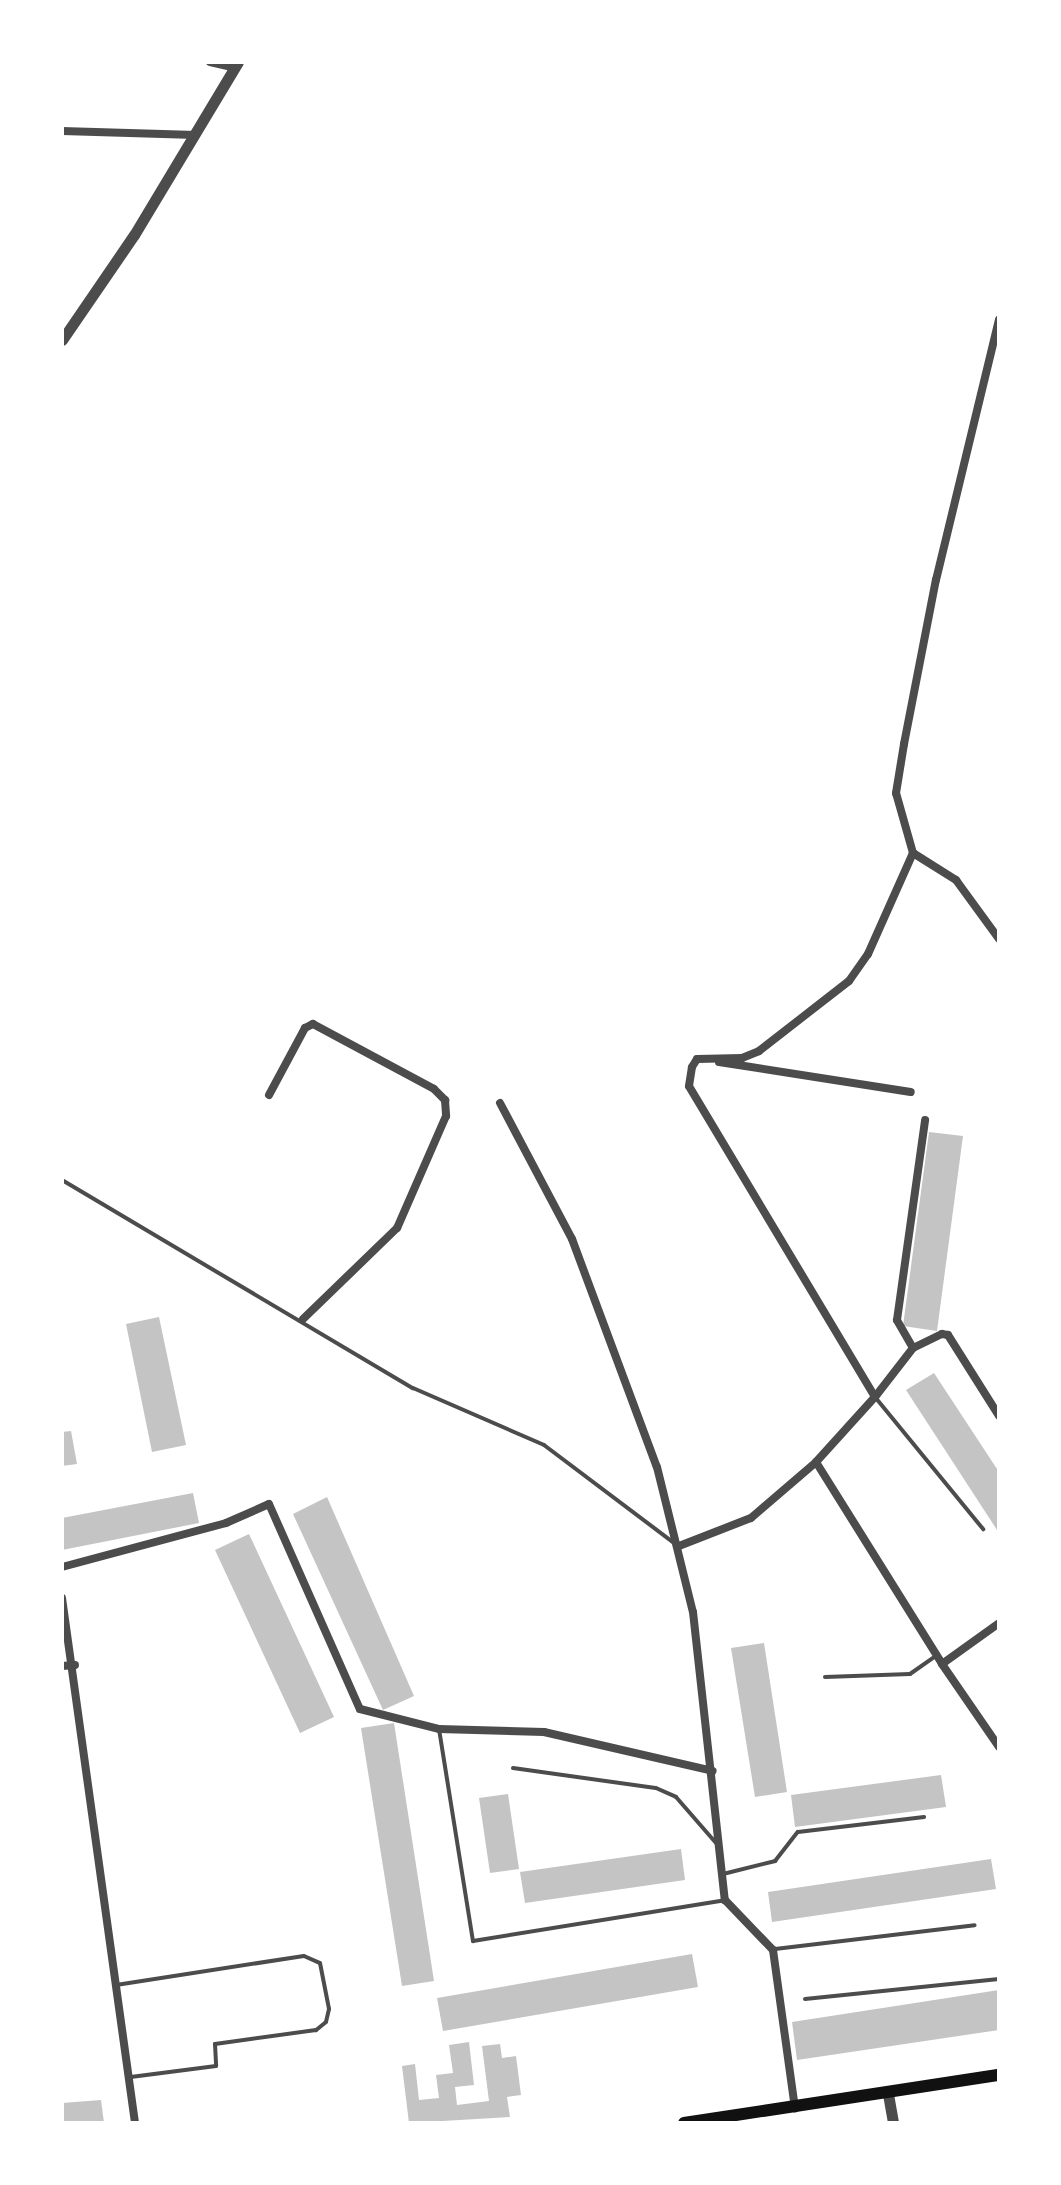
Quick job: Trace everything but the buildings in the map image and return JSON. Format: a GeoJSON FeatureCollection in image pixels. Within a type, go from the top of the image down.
{"type":"FeatureCollection","features":[{"type":"Feature","properties":{"kind":"main road"},"geometry":{"type":"LineString","coordinates":[[684,2123],[999,2075]]}},
{"type":"Feature","properties":{"kind":"street"},"geometry":{"type":"LineString","coordinates":[[63,338],[196,135],[236,65],[210,62]]}},
{"type":"Feature","properties":{"kind":"street"},"geometry":{"type":"LineString","coordinates":[[62,131],[196,135]]}},
{"type":"Feature","properties":{"kind":"street"},"geometry":{"type":"LineString","coordinates":[[697,1059],[742,1058],[759,1051],[849,981],[868,954],[913,853],[896,793],[936,580],[999,320]]}},
{"type":"Feature","properties":{"kind":"street"},"geometry":{"type":"LineString","coordinates":[[913,853],[956,880],[999,939]]}},
{"type":"Feature","properties":{"kind":"street"},"geometry":{"type":"LineString","coordinates":[[269,1095],[305,1028],[313,1024],[434,1089],[445,1100],[446,1116],[397,1228],[303,1319]]}},
{"type":"Feature","properties":{"kind":"street"},"geometry":{"type":"LineString","coordinates":[[697,1059],[911,1092]]}},
{"type":"Feature","properties":{"kind":"street"},"geometry":{"type":"LineString","coordinates":[[697,1059],[689,1086],[875,1397]]}},
{"type":"Feature","properties":{"kind":"street"},"geometry":{"type":"LineString","coordinates":[[500,1103],[572,1239],[639,1415],[679,1546],[693,1612],[713,1771],[716,1843],[725,1900],[773,1950],[795,2108]]}},
{"type":"Feature","properties":{"kind":"street"},"geometry":{"type":"LineString","coordinates":[[913,1348],[897,1320],[925,1120]]}},
{"type":"Feature","properties":{"kind":"street"},"geometry":{"type":"LineString","coordinates":[[679,1546],[751,1518],[816,1462],[875,1397],[913,1348],[933,1335],[948,1335],[999,1416]]}},
{"type":"Feature","properties":{"kind":"street"},"geometry":{"type":"LineString","coordinates":[[816,1462],[936,1656],[999,1747]]}},
{"type":"Feature","properties":{"kind":"street"},"geometry":{"type":"LineString","coordinates":[[62,1567],[226,1523],[269,1504],[360,1709],[439,1729],[544,1732],[713,1771]]}},
{"type":"Feature","properties":{"kind":"street"},"geometry":{"type":"LineString","coordinates":[[62,1598],[75,1665],[113,1986],[135,2123]]}},
{"type":"Feature","properties":{"kind":"street"},"geometry":{"type":"LineString","coordinates":[[942,1664],[999,1623]]}},
{"type":"Feature","properties":{"kind":"street"},"geometry":{"type":"LineString","coordinates":[[62,1666],[75,1665]]}},
{"type":"Feature","properties":{"kind":"street"},"geometry":{"type":"LineString","coordinates":[[888,2094],[893,2123]]}},
{"type":"Feature","properties":{"kind":"lane"},"geometry":{"type":"LineString","coordinates":[[62,1180],[303,1319],[413,1388],[544,1445],[679,1546]]}},
{"type":"Feature","properties":{"kind":"lane"},"geometry":{"type":"LineString","coordinates":[[875,1397],[983,1529]]}},
{"type":"Feature","properties":{"kind":"lane"},"geometry":{"type":"LineString","coordinates":[[825,1677],[910,1674],[936,1656]]}},
{"type":"Feature","properties":{"kind":"lane"},"geometry":{"type":"LineString","coordinates":[[439,1729],[473,1941],[725,1900]]}},
{"type":"Feature","properties":{"kind":"lane"},"geometry":{"type":"LineString","coordinates":[[513,1768],[656,1788],[676,1797],[716,1843]]}},
{"type":"Feature","properties":{"kind":"lane"},"geometry":{"type":"LineString","coordinates":[[721,1874],[775,1861],[791,1835],[798,1832],[924,1817]]}},
{"type":"Feature","properties":{"kind":"lane"},"geometry":{"type":"LineString","coordinates":[[773,1950],[975,1925]]}},
{"type":"Feature","properties":{"kind":"lane"},"geometry":{"type":"LineString","coordinates":[[113,1986],[304,1956],[320,1963],[329,2009],[326,2022],[316,2030],[215,2044],[216,2066],[128,2077]]}},
{"type":"Feature","properties":{"kind":"lane"},"geometry":{"type":"LineString","coordinates":[[805,1999],[999,1979]]}}]}
